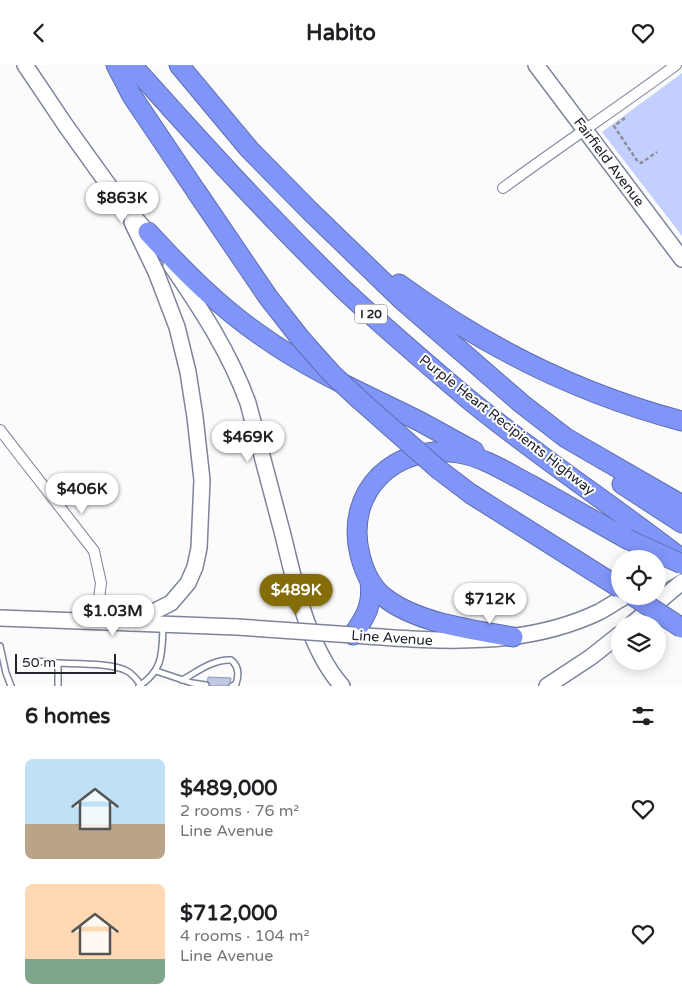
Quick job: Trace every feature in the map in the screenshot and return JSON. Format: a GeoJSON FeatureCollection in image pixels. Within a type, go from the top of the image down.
{"type":"FeatureCollection","features":[{"type":"Feature","properties":{"kind":"highway"},"geometry":{"type":"LineString","coordinates":[[116,65],[132,96],[268,297],[300,338],[332,373],[438,469],[465,489],[611,582]]}},
{"type":"Feature","properties":{"kind":"highway","name":"Purple Heart Recipients Highway"},"geometry":{"type":"LineString","coordinates":[[132,65],[204,147],[343,289],[468,399],[542,456],[635,534],[682,559]]}},
{"type":"Feature","properties":{"kind":"highway","name":"Purple Heart Recipients Highway"},"geometry":{"type":"LineString","coordinates":[[179,65],[249,149],[339,240],[402,299],[522,404],[566,438],[602,471],[674,506],[682,523]]}},
{"type":"Feature","properties":{"kind":"highway"},"geometry":{"type":"LineString","coordinates":[[148,232],[203,288],[263,337],[325,375],[418,420],[476,452],[497,467]]}},
{"type":"Feature","properties":{"kind":"highway"},"geometry":{"type":"LineString","coordinates":[[339,240],[402,287],[527,364],[584,390],[682,421]]}},
{"type":"Feature","properties":{"kind":"highway"},"geometry":{"type":"LineString","coordinates":[[513,637],[444,625],[397,606],[383,597],[370,581],[362,566],[358,549],[358,523],[361,505],[368,489],[379,475],[393,464],[408,457],[429,452],[448,451],[460,453],[497,467],[635,534],[682,564]]}},
{"type":"Feature","properties":{"kind":"highway"},"geometry":{"type":"LineString","coordinates":[[353,635],[368,609],[372,594],[370,581]]}},
{"type":"Feature","properties":{"kind":"highway"},"geometry":{"type":"LineString","coordinates":[[647,605],[682,628]]}},
{"type":"Feature","properties":{"kind":"main road"},"geometry":{"type":"LineString","coordinates":[[25,65],[117,197],[148,232],[223,347],[241,383],[248,403],[298,593],[319,654],[342,686]]}},
{"type":"Feature","properties":{"kind":"main road","name":"Fairfield Avenue"},"geometry":{"type":"LineString","coordinates":[[536,65],[682,259]]}},
{"type":"Feature","properties":{"kind":"main road"},"geometry":{"type":"LineString","coordinates":[[117,197],[152,263],[176,327],[188,372],[196,417],[202,480],[199,548],[195,567],[188,583],[171,603],[131,623]]}},
{"type":"Feature","properties":{"kind":"main road"},"geometry":{"type":"LineString","coordinates":[[666,573],[682,564]]}},
{"type":"Feature","properties":{"kind":"main road"},"geometry":{"type":"LineString","coordinates":[[643,615],[682,582]]}},
{"type":"Feature","properties":{"kind":"main road","name":"Line Avenue"},"geometry":{"type":"LineString","coordinates":[[0,618],[237,627],[464,641],[513,637],[556,628],[611,604]]}},
{"type":"Feature","properties":{"kind":"main road"},"geometry":{"type":"LineString","coordinates":[[547,686],[591,657],[611,641]]}},
{"type":"Feature","properties":{"kind":"street"},"geometry":{"type":"LineString","coordinates":[[503,188],[676,65]]}},
{"type":"Feature","properties":{"kind":"street"},"geometry":{"type":"LineString","coordinates":[[0,430],[94,551],[101,583],[96,622]]}},
{"type":"Feature","properties":{"kind":"lane"},"geometry":{"type":"LineString","coordinates":[[35,661],[117,667],[134,676],[140,685],[153,676],[160,665],[163,624]]}},
{"type":"Feature","properties":{"kind":"lane"},"geometry":{"type":"LineString","coordinates":[[0,646],[6,673],[12,686]]}},
{"type":"Feature","properties":{"kind":"lane"},"geometry":{"type":"LineString","coordinates":[[182,680],[221,660],[231,661],[238,669],[236,684],[232,686]]}},
{"type":"Feature","properties":{"kind":"lane"},"geometry":{"type":"LineString","coordinates":[[58,663],[58,686]]}},
{"type":"Feature","properties":{"kind":"lane"},"geometry":{"type":"LineString","coordinates":[[156,671],[182,680],[206,685]]}},
{"type":"Feature","properties":{"kind":"path"},"geometry":{"type":"LineString","coordinates":[[630,114],[614,126],[638,162],[642,163],[657,152]]}},
{"type":"Feature","properties":{"kind":"shaded area"},"geometry":{"type":"Polygon","coordinates":[[[682,73],[682,236],[602,132],[682,73]]]}},
{"type":"Feature","properties":{"kind":"building"},"geometry":{"type":"Polygon","coordinates":[[[208,677],[231,678],[230,686],[207,686],[208,677]]]}}]}
